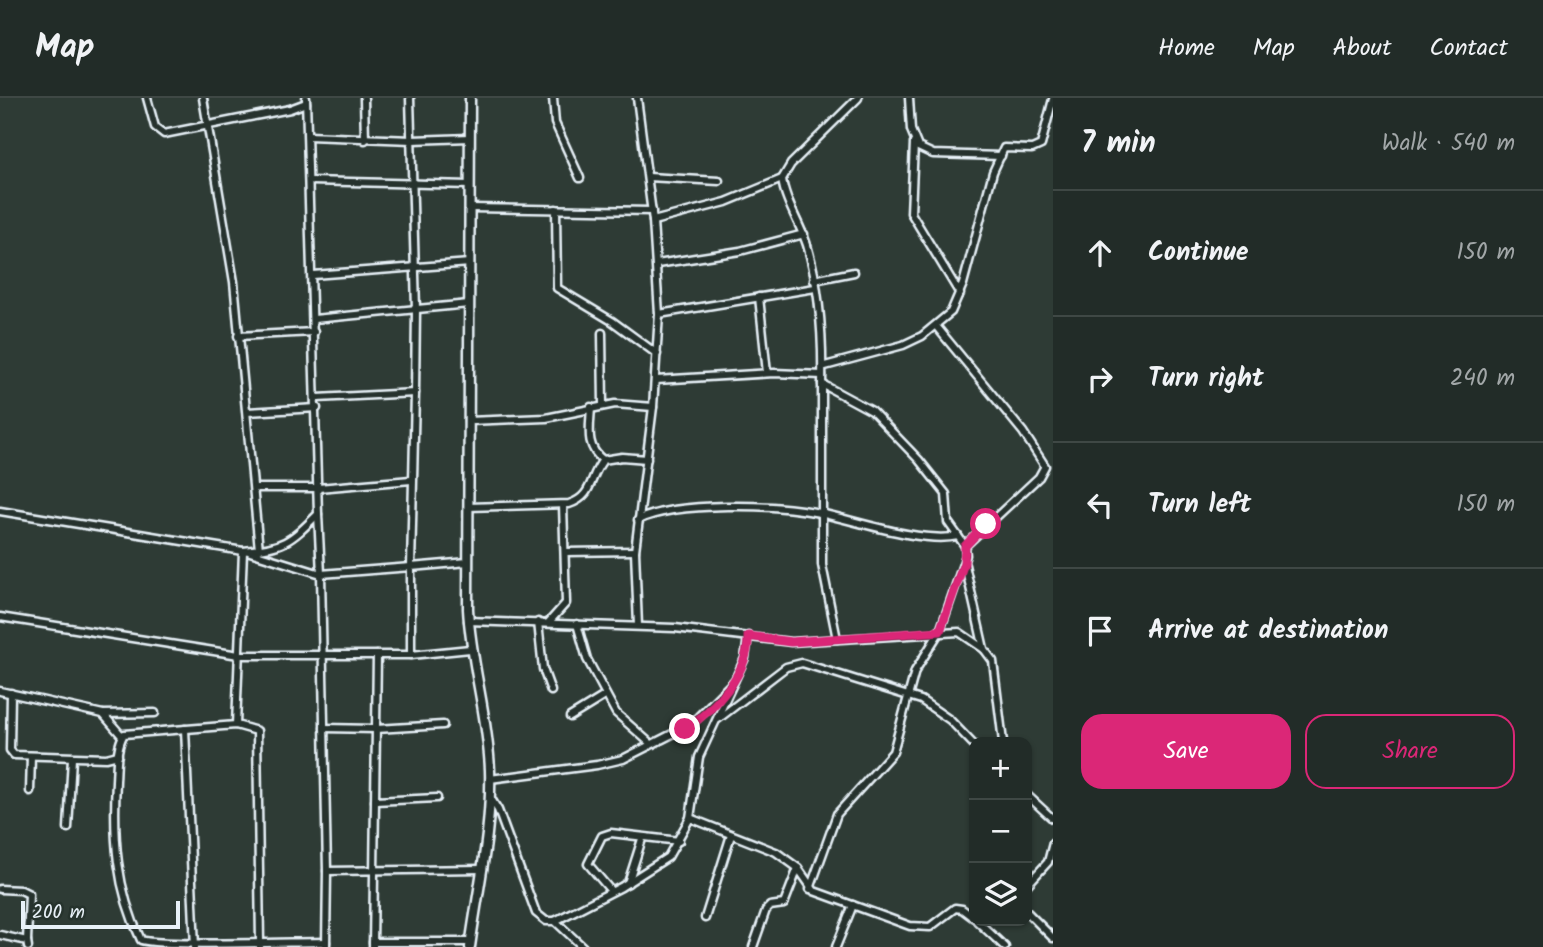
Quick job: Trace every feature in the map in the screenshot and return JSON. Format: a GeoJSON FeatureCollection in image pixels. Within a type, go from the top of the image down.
{"type":"FeatureCollection","features":[{"type":"Feature","properties":{"kind":"street"},"geometry":{"type":"LineString","coordinates":[[147,98],[158,132],[164,134],[208,123],[290,109],[306,101],[317,398],[327,871],[326,944],[195,946],[146,943],[139,938],[114,855],[118,755],[122,736],[128,732],[236,725],[252,728],[259,737],[260,945]]}},
{"type":"Feature","properties":{"kind":"street"},"geometry":{"type":"LineString","coordinates":[[203,98],[234,282],[259,550]]}},
{"type":"Feature","properties":{"kind":"street"},"geometry":{"type":"LineString","coordinates":[[364,98],[365,139]]}},
{"type":"Feature","properties":{"kind":"street"},"geometry":{"type":"LineString","coordinates":[[410,98],[416,309],[411,480],[411,655]]}},
{"type":"Feature","properties":{"kind":"street"},"geometry":{"type":"LineString","coordinates":[[377,655],[373,945],[470,945],[483,869],[490,779],[468,621],[470,98]]}},
{"type":"Feature","properties":{"kind":"street"},"geometry":{"type":"LineString","coordinates":[[553,98],[555,123],[580,178]]}},
{"type":"Feature","properties":{"kind":"street"},"geometry":{"type":"LineString","coordinates":[[637,98],[652,211],[659,314],[656,380],[635,551],[638,626]]}},
{"type":"Feature","properties":{"kind":"street"},"geometry":{"type":"LineString","coordinates":[[653,221],[726,202],[782,179],[791,164],[858,98]]}},
{"type":"Feature","properties":{"kind":"street"},"geometry":{"type":"LineString","coordinates":[[909,98],[914,143],[911,213],[960,294]]}},
{"type":"Feature","properties":{"kind":"street"},"geometry":{"type":"LineString","coordinates":[[825,366],[903,345],[936,326],[951,312],[960,294],[974,235],[1004,148],[1032,149],[1041,145],[1053,99]]}},
{"type":"Feature","properties":{"kind":"street"},"geometry":{"type":"LineString","coordinates":[[308,136],[412,140],[470,138]]}},
{"type":"Feature","properties":{"kind":"street"},"geometry":{"type":"LineString","coordinates":[[914,143],[933,154],[1001,156]]}},
{"type":"Feature","properties":{"kind":"street"},"geometry":{"type":"LineString","coordinates":[[648,177],[719,181]]}},
{"type":"Feature","properties":{"kind":"street"},"geometry":{"type":"LineString","coordinates":[[782,179],[804,234],[825,366],[822,375],[822,565],[837,639]]}},
{"type":"Feature","properties":{"kind":"street"},"geometry":{"type":"LineString","coordinates":[[310,181],[470,185]]}},
{"type":"Feature","properties":{"kind":"street"},"geometry":{"type":"LineString","coordinates":[[470,208],[652,211]]}},
{"type":"Feature","properties":{"kind":"street"},"geometry":{"type":"LineString","coordinates":[[556,209],[557,288],[612,321],[657,354]]}},
{"type":"Feature","properties":{"kind":"street"},"geometry":{"type":"LineString","coordinates":[[657,264],[740,251],[804,234]]}},
{"type":"Feature","properties":{"kind":"street"},"geometry":{"type":"LineString","coordinates":[[313,275],[470,263]]}},
{"type":"Feature","properties":{"kind":"street"},"geometry":{"type":"LineString","coordinates":[[659,314],[759,297],[854,272]]}},
{"type":"Feature","properties":{"kind":"street"},"geometry":{"type":"LineString","coordinates":[[759,297],[767,373]]}},
{"type":"Feature","properties":{"kind":"street"},"geometry":{"type":"LineString","coordinates":[[314,319],[469,304]]}},
{"type":"Feature","properties":{"kind":"street"},"geometry":{"type":"LineString","coordinates":[[936,326],[1023,432],[1045,466],[1039,477],[965,546]]}},
{"type":"Feature","properties":{"kind":"street"},"geometry":{"type":"LineString","coordinates":[[238,336],[314,332]]}},
{"type":"Feature","properties":{"kind":"street"},"geometry":{"type":"LineString","coordinates":[[602,333],[603,405]]}},
{"type":"Feature","properties":{"kind":"street"},"geometry":{"type":"LineString","coordinates":[[656,380],[767,373],[822,375]]}},
{"type":"Feature","properties":{"kind":"street"},"geometry":{"type":"LineString","coordinates":[[810,889],[817,863],[843,806],[893,752],[920,660],[940,631],[964,563],[965,546],[948,522],[946,494],[907,446],[872,411],[822,384]]}},
{"type":"Feature","properties":{"kind":"street"},"geometry":{"type":"LineString","coordinates":[[317,398],[415,393]]}},
{"type":"Feature","properties":{"kind":"street"},"geometry":{"type":"LineString","coordinates":[[468,421],[546,418],[603,405],[653,407]]}},
{"type":"Feature","properties":{"kind":"street"},"geometry":{"type":"LineString","coordinates":[[591,407],[590,444],[593,453],[603,460],[622,457],[647,459]]}},
{"type":"Feature","properties":{"kind":"street"},"geometry":{"type":"LineString","coordinates":[[247,412],[317,408]]}},
{"type":"Feature","properties":{"kind":"street"},"geometry":{"type":"LineString","coordinates":[[468,507],[564,505],[582,500],[603,460]]}},
{"type":"Feature","properties":{"kind":"street"},"geometry":{"type":"LineString","coordinates":[[254,488],[318,488],[411,480]]}},
{"type":"Feature","properties":{"kind":"street"},"geometry":{"type":"LineString","coordinates":[[549,623],[566,603],[564,505]]}},
{"type":"Feature","properties":{"kind":"street"},"geometry":{"type":"LineString","coordinates":[[638,520],[668,511],[709,507],[821,513],[864,525],[935,538],[958,536]]}},
{"type":"Feature","properties":{"kind":"street"},"geometry":{"type":"LineString","coordinates":[[0,511],[245,551],[321,575],[468,562]]}},
{"type":"Feature","properties":{"kind":"street"},"geometry":{"type":"LineString","coordinates":[[245,551],[289,542],[318,514]]}},
{"type":"Feature","properties":{"kind":"street"},"geometry":{"type":"LineString","coordinates":[[236,725],[245,551]]}},
{"type":"Feature","properties":{"kind":"street"},"geometry":{"type":"LineString","coordinates":[[566,552],[635,551]]}},
{"type":"Feature","properties":{"kind":"street"},"geometry":{"type":"LineString","coordinates":[[964,563],[984,649],[995,670],[1002,737]]}},
{"type":"Feature","properties":{"kind":"street"},"geometry":{"type":"LineString","coordinates":[[0,617],[239,654],[321,657],[411,655],[470,649]]}},
{"type":"Feature","properties":{"kind":"street"},"geometry":{"type":"LineString","coordinates":[[468,621],[714,630],[791,642],[940,631],[959,632],[984,649]]}},
{"type":"Feature","properties":{"kind":"street"},"geometry":{"type":"LineString","coordinates":[[538,622],[544,669],[551,691]]}},
{"type":"Feature","properties":{"kind":"street"},"geometry":{"type":"LineString","coordinates":[[577,624],[580,642],[618,716],[650,743]]}},
{"type":"Feature","properties":{"kind":"street"},"geometry":{"type":"LineString","coordinates":[[490,797],[498,810],[539,918],[555,920],[628,883],[668,857],[679,841],[690,818],[699,757],[748,649],[748,636]]}},
{"type":"Feature","properties":{"kind":"street"},"geometry":{"type":"LineString","coordinates":[[718,719],[760,685],[798,663],[910,695],[937,709],[969,740]]}},
{"type":"Feature","properties":{"kind":"street"},"geometry":{"type":"LineString","coordinates":[[490,779],[604,764],[630,756],[650,743],[690,725],[734,681]]}},
{"type":"Feature","properties":{"kind":"street"},"geometry":{"type":"LineString","coordinates":[[0,691],[103,714],[155,713]]}},
{"type":"Feature","properties":{"kind":"street"},"geometry":{"type":"LineString","coordinates":[[12,693],[11,752],[17,756],[111,758],[118,755]]}},
{"type":"Feature","properties":{"kind":"street"},"geometry":{"type":"LineString","coordinates":[[570,717],[606,695]]}},
{"type":"Feature","properties":{"kind":"street"},"geometry":{"type":"LineString","coordinates":[[103,714],[122,736]]}},
{"type":"Feature","properties":{"kind":"street"},"geometry":{"type":"LineString","coordinates":[[324,728],[376,729],[443,725]]}},
{"type":"Feature","properties":{"kind":"street"},"geometry":{"type":"LineString","coordinates":[[185,729],[195,946]]}},
{"type":"Feature","properties":{"kind":"street"},"geometry":{"type":"LineString","coordinates":[[30,791],[31,757]]}},
{"type":"Feature","properties":{"kind":"street"},"geometry":{"type":"LineString","coordinates":[[68,828],[72,758]]}},
{"type":"Feature","properties":{"kind":"street"},"geometry":{"type":"LineString","coordinates":[[375,801],[436,798]]}},
{"type":"Feature","properties":{"kind":"street"},"geometry":{"type":"LineString","coordinates":[[1032,800],[1053,819]]}},
{"type":"Feature","properties":{"kind":"street"},"geometry":{"type":"LineString","coordinates":[[690,818],[776,852],[798,868],[810,889],[853,905],[922,928],[930,927],[955,908],[969,914]]}},
{"type":"Feature","properties":{"kind":"street"},"geometry":{"type":"LineString","coordinates":[[611,891],[589,865],[589,858],[606,834],[679,841]]}},
{"type":"Feature","properties":{"kind":"street"},"geometry":{"type":"LineString","coordinates":[[705,918],[731,835]]}},
{"type":"Feature","properties":{"kind":"street"},"geometry":{"type":"LineString","coordinates":[[628,883],[642,839]]}},
{"type":"Feature","properties":{"kind":"street"},"geometry":{"type":"LineString","coordinates":[[1032,880],[1048,862],[1053,843]]}},
{"type":"Feature","properties":{"kind":"street"},"geometry":{"type":"LineString","coordinates":[[753,947],[766,911],[770,906],[783,905],[798,868]]}},
{"type":"Feature","properties":{"kind":"street"},"geometry":{"type":"LineString","coordinates":[[327,871],[483,869]]}},
{"type":"Feature","properties":{"kind":"street"},"geometry":{"type":"LineString","coordinates":[[0,889],[22,890],[29,894],[27,944],[0,935]]}},
{"type":"Feature","properties":{"kind":"street"},"geometry":{"type":"LineString","coordinates":[[836,947],[853,905]]}},
{"type":"Feature","properties":{"kind":"street"},"geometry":{"type":"LineString","coordinates":[[1032,917],[1053,937]]}},
{"type":"Feature","properties":{"kind":"street"},"geometry":{"type":"LineString","coordinates":[[555,920],[583,947]]}},
{"type":"Feature","properties":{"kind":"street"},"geometry":{"type":"LineString","coordinates":[[986,928],[1005,947]]}},
{"type":"Feature","properties":{"kind":"route"},"geometry":{"type":"LineString","coordinates":[[685,729],[710,708],[734,681],[748,649],[748,636],[791,642],[940,631],[961,574],[966,555],[965,546],[986,524]]}}]}
